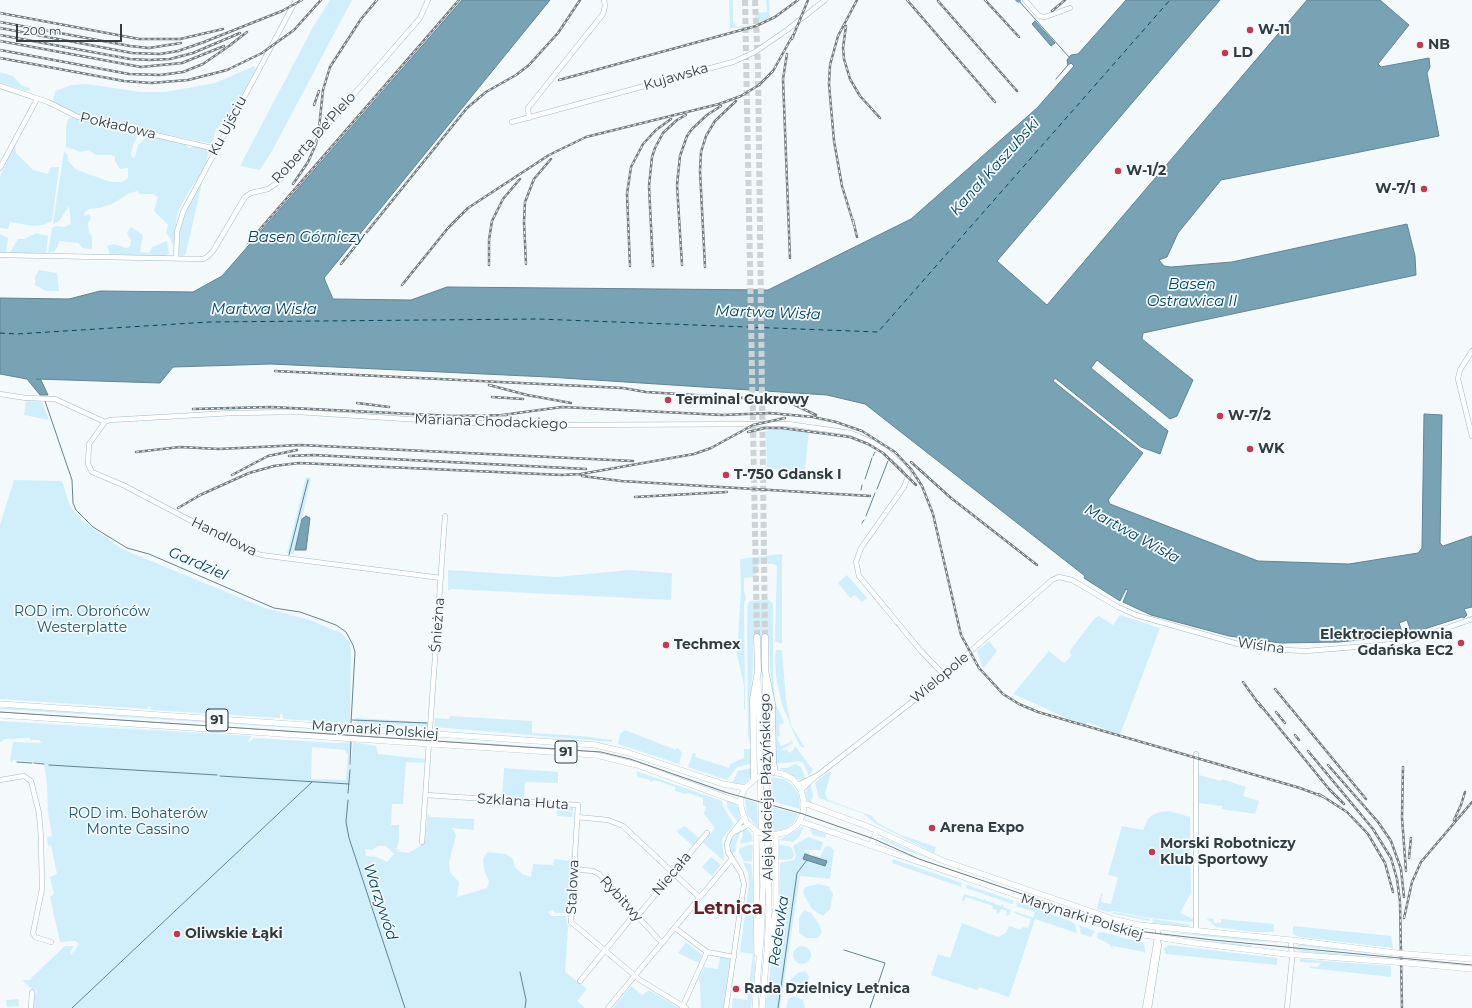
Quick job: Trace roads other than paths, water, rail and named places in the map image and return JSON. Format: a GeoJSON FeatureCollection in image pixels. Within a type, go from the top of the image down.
{"type":"FeatureCollection","features":[{"type":"Feature","properties":{"kind":"highway","name":"Aleja Macieja Płażyńskiego"},"geometry":{"type":"LineString","coordinates":[[757,637],[758,671]]}},
{"type":"Feature","properties":{"kind":"highway","name":"Aleja Macieja Płażyńskiego"},"geometry":{"type":"LineString","coordinates":[[765,637],[765,670]]}},
{"type":"Feature","properties":{"kind":"highway"},"geometry":{"type":"LineString","coordinates":[[765,670],[772,703],[773,772]]}},
{"type":"Feature","properties":{"kind":"highway"},"geometry":{"type":"LineString","coordinates":[[756,778],[753,699],[758,671]]}},
{"type":"Feature","properties":{"kind":"main road","name":"Aleja Macieja Płażyńskiego"},"geometry":{"type":"LineString","coordinates":[[762,1008],[768,952],[770,884],[765,670]]}},
{"type":"Feature","properties":{"kind":"main road","name":"Aleja Macieja Płażyńskiego"},"geometry":{"type":"LineString","coordinates":[[755,1008],[763,886],[758,671]]}},
{"type":"Feature","properties":{"kind":"main road","name":"Marynarki Polskiej"},"geometry":{"type":"LineString","coordinates":[[0,704],[602,746],[626,752],[723,784],[745,788]]}},
{"type":"Feature","properties":{"kind":"main road","name":"Marynarki Polskiej"},"geometry":{"type":"LineString","coordinates":[[0,715],[579,753],[608,757],[689,782],[741,803]]}},
{"type":"Feature","properties":{"kind":"main road"},"geometry":{"type":"LineString","coordinates":[[773,772],[786,775],[800,788],[804,803],[803,812],[799,822],[791,830],[774,835],[757,832],[748,825],[744,818],[741,803],[745,788],[756,778],[773,772]]}},
{"type":"Feature","properties":{"kind":"main road","name":"Marynarki Polskiej"},"geometry":{"type":"LineString","coordinates":[[804,803],[877,831],[941,860],[1122,922],[1159,927],[1196,929],[1395,953],[1472,959]]}},
{"type":"Feature","properties":{"kind":"main road","name":"Marynarki Polskiej"},"geometry":{"type":"LineString","coordinates":[[799,822],[1091,922],[1125,932],[1158,938],[1292,954],[1472,969]]}},
{"type":"Feature","properties":{"kind":"main road"},"geometry":{"type":"LineString","coordinates":[[871,846],[877,831]]}},
{"type":"Feature","properties":{"kind":"main road"},"geometry":{"type":"LineString","coordinates":[[757,832],[758,979]]}},
{"type":"Feature","properties":{"kind":"main road"},"geometry":{"type":"LineString","coordinates":[[768,952],[771,945],[775,914],[774,835]]}},
{"type":"Feature","properties":{"kind":"main road"},"geometry":{"type":"LineString","coordinates":[[938,869],[941,860]]}},
{"type":"Feature","properties":{"kind":"main road"},"geometry":{"type":"LineString","coordinates":[[965,879],[968,870]]}},
{"type":"Feature","properties":{"kind":"main road"},"geometry":{"type":"LineString","coordinates":[[1032,902],[1034,893]]}},
{"type":"Feature","properties":{"kind":"main road"},"geometry":{"type":"LineString","coordinates":[[1091,922],[1093,913]]}},
{"type":"Feature","properties":{"kind":"street","name":"Ku Ujściu"},"geometry":{"type":"LineString","coordinates":[[176,258],[179,222],[216,149],[296,0]]}},
{"type":"Feature","properties":{"kind":"street","name":"Roberta De'Plelo"},"geometry":{"type":"LineString","coordinates":[[0,255],[203,259],[210,256],[245,197],[251,193],[268,189],[276,183],[420,18],[428,0]]}},
{"type":"Feature","properties":{"kind":"street"},"geometry":{"type":"LineString","coordinates":[[529,118],[528,108],[603,14],[606,6],[604,0]]}},
{"type":"Feature","properties":{"kind":"street","name":"Kujawska"},"geometry":{"type":"LineString","coordinates":[[512,122],[733,62],[755,52],[787,30],[825,0]]}},
{"type":"Feature","properties":{"kind":"street"},"geometry":{"type":"LineString","coordinates":[[1025,0],[1039,16],[1045,17],[1070,8]]}},
{"type":"Feature","properties":{"kind":"street","name":"Pokładowa"},"geometry":{"type":"LineString","coordinates":[[0,86],[57,106],[78,117],[216,149]]}},
{"type":"Feature","properties":{"kind":"street"},"geometry":{"type":"LineString","coordinates":[[0,168],[37,99]]}},
{"type":"Feature","properties":{"kind":"street"},"geometry":{"type":"LineString","coordinates":[[1472,351],[1460,370],[1458,379],[1472,436]]}},
{"type":"Feature","properties":{"kind":"street"},"geometry":{"type":"LineString","coordinates":[[0,394],[49,398],[60,401],[105,422]]}},
{"type":"Feature","properties":{"kind":"street","name":"Mariana Chodackiego"},"geometry":{"type":"LineString","coordinates":[[105,422],[127,418],[298,412],[452,422],[544,425],[788,424],[845,432],[867,439],[886,450],[903,466],[909,474],[906,481],[861,548],[856,562],[857,569],[863,582],[921,651],[944,675]]}},
{"type":"Feature","properties":{"kind":"street","name":"Handlowa"},"geometry":{"type":"LineString","coordinates":[[105,422],[89,444],[88,464],[90,469],[247,550],[261,555],[441,578]]}},
{"type":"Feature","properties":{"kind":"street","name":"Śnieżna"},"geometry":{"type":"LineString","coordinates":[[431,734],[446,516]]}},
{"type":"Feature","properties":{"kind":"street","name":"Wielopole"},"geometry":{"type":"LineString","coordinates":[[800,788],[944,675],[1052,580],[1059,577]]}},
{"type":"Feature","properties":{"kind":"street","name":"Wiślna"},"geometry":{"type":"LineString","coordinates":[[1059,577],[1072,580],[1118,608],[1136,615],[1245,646],[1260,648],[1306,651],[1392,644],[1409,641],[1472,619]]}},
{"type":"Feature","properties":{"kind":"street"},"geometry":{"type":"LineString","coordinates":[[422,842],[431,734]]}},
{"type":"Feature","properties":{"kind":"street"},"geometry":{"type":"LineString","coordinates":[[1196,754],[1196,929]]}},
{"type":"Feature","properties":{"kind":"street"},"geometry":{"type":"LineString","coordinates":[[0,780],[24,776],[31,781],[39,813],[42,889],[33,933],[35,936],[51,942]]}},
{"type":"Feature","properties":{"kind":"street","name":"Szklana Huta"},"geometry":{"type":"LineString","coordinates":[[426,795],[578,805],[578,817],[608,820],[623,826],[699,897]]}},
{"type":"Feature","properties":{"kind":"street","name":"Stalowa"},"geometry":{"type":"LineString","coordinates":[[578,817],[571,922],[634,976],[683,1008]]}},
{"type":"Feature","properties":{"kind":"street"},"geometry":{"type":"LineString","coordinates":[[726,1008],[744,884],[741,873],[732,860],[727,848],[731,834],[744,818]]}},
{"type":"Feature","properties":{"kind":"street"},"geometry":{"type":"LineString","coordinates":[[731,834],[748,825]]}},
{"type":"Feature","properties":{"kind":"street","name":"Niecała"},"geometry":{"type":"LineString","coordinates":[[580,981],[605,950],[674,873],[707,832]]}},
{"type":"Feature","properties":{"kind":"street"},"geometry":{"type":"LineString","coordinates":[[608,1008],[699,897],[732,860]]}},
{"type":"Feature","properties":{"kind":"street","name":"Rybitwy"},"geometry":{"type":"LineString","coordinates":[[574,869],[593,871],[599,874],[662,943]]}},
{"type":"Feature","properties":{"kind":"street"},"geometry":{"type":"LineString","coordinates":[[1149,1008],[1159,927]]}},
{"type":"Feature","properties":{"kind":"street"},"geometry":{"type":"LineString","coordinates":[[675,928],[707,952],[734,957]]}},
{"type":"Feature","properties":{"kind":"street"},"geometry":{"type":"LineString","coordinates":[[1287,1008],[1292,954],[1291,940]]}},
{"type":"Feature","properties":{"kind":"street"},"geometry":{"type":"LineString","coordinates":[[683,1008],[707,952]]}},
{"type":"Feature","properties":{"kind":"street"},"geometry":{"type":"LineString","coordinates":[[1145,1008],[1154,974]]}},
{"type":"Feature","properties":{"kind":"street"},"geometry":{"type":"LineString","coordinates":[[31,1008],[32,992]]}},
{"type":"Feature","properties":{"kind":"water"},"geometry":{"type":"Polygon","coordinates":[[[462,0],[550,0],[324,278],[333,299],[411,300],[447,287],[768,290],[911,219],[1037,108],[1074,66],[1071,63],[1068,65],[1067,60],[1071,55],[1078,54],[1126,0],[1220,0],[997,261],[1047,305],[1307,0],[1380,0],[1409,25],[1378,64],[1381,67],[1429,58],[1430,67],[1427,73],[1439,136],[1221,180],[1178,233],[1167,257],[1159,260],[1164,266],[1171,267],[1232,262],[1407,224],[1415,256],[1416,275],[1143,333],[1142,339],[1193,380],[1177,416],[1170,419],[1097,360],[1091,368],[1168,431],[1160,454],[1141,447],[1055,378],[1053,381],[1143,453],[1108,500],[1110,504],[1258,561],[1349,564],[1418,553],[1422,548],[1424,414],[1442,415],[1440,543],[1443,546],[1472,536],[1472,607],[1464,609],[1467,615],[1464,618],[1462,617],[1415,632],[1411,632],[1407,620],[1399,623],[1403,634],[1399,636],[1339,642],[1280,643],[1229,636],[1151,615],[1123,602],[1128,590],[1126,589],[1120,601],[1084,578],[1085,576],[865,404],[827,395],[548,377],[271,364],[173,367],[160,383],[36,379],[41,380],[48,395],[40,395],[27,379],[0,374],[0,298],[69,299],[100,291],[193,292],[222,276],[462,0]]]}},
{"type":"Feature","properties":{"kind":"water"},"geometry":{"type":"Polygon","coordinates":[[[1035,21],[1055,43],[1051,46],[1032,24],[1035,21]]]}},
{"type":"Feature","properties":{"kind":"water"},"geometry":{"type":"Polygon","coordinates":[[[306,516],[310,518],[306,550],[295,550],[302,519],[306,516]]]}},
{"type":"Feature","properties":{"kind":"water"},"geometry":{"type":"Polygon","coordinates":[[[805,854],[827,861],[825,866],[803,859],[805,854]]]}},
{"type":"Feature","properties":{"kind":"waterway"},"geometry":{"type":"LineString","coordinates":[[1019,1],[1069,57]]}},
{"type":"Feature","properties":{"kind":"waterway"},"geometry":{"type":"LineString","coordinates":[[1056,79],[1068,65]]}},
{"type":"Feature","properties":{"kind":"waterway","name":"Gardziel"},"geometry":{"type":"LineString","coordinates":[[45,401],[72,480],[73,503],[76,510],[93,527],[127,548],[149,554],[274,608],[300,612],[336,625],[346,632],[355,652],[351,723]]}},
{"type":"Feature","properties":{"kind":"waterway"},"geometry":{"type":"LineString","coordinates":[[873,456],[875,452]]}},
{"type":"Feature","properties":{"kind":"waterway"},"geometry":{"type":"LineString","coordinates":[[865,479],[872,458]]}},
{"type":"Feature","properties":{"kind":"waterway"},"geometry":{"type":"LineString","coordinates":[[877,489],[888,461]]}},
{"type":"Feature","properties":{"kind":"waterway"},"geometry":{"type":"LineString","coordinates":[[289,555],[308,480]]}},
{"type":"Feature","properties":{"kind":"waterway"},"geometry":{"type":"LineString","coordinates":[[861,490],[862,485]]}},
{"type":"Feature","properties":{"kind":"waterway"},"geometry":{"type":"LineString","coordinates":[[866,516],[875,493]]}},
{"type":"Feature","properties":{"kind":"waterway"},"geometry":{"type":"LineString","coordinates":[[352,720],[427,723]]}},
{"type":"Feature","properties":{"kind":"waterway","name":"Gardziel"},"geometry":{"type":"LineString","coordinates":[[350,764],[351,742]]}},
{"type":"Feature","properties":{"kind":"waterway"},"geometry":{"type":"LineString","coordinates":[[17,762],[32,763]]}},
{"type":"Feature","properties":{"kind":"waterway"},"geometry":{"type":"LineString","coordinates":[[34,763],[44,764]]}},
{"type":"Feature","properties":{"kind":"waterway"},"geometry":{"type":"LineString","coordinates":[[49,765],[217,775]]}},
{"type":"Feature","properties":{"kind":"waterway","name":"Gardziel"},"geometry":{"type":"LineString","coordinates":[[348,793],[350,770]]}},
{"type":"Feature","properties":{"kind":"waterway"},"geometry":{"type":"LineString","coordinates":[[220,776],[349,784]]}},
{"type":"Feature","properties":{"kind":"waterway"},"geometry":{"type":"LineString","coordinates":[[72,1008],[312,782]]}},
{"type":"Feature","properties":{"kind":"waterway","name":"Warzywód"},"geometry":{"type":"LineString","coordinates":[[348,800],[346,822],[349,838],[405,1008]]}},
{"type":"Feature","properties":{"kind":"waterway","name":"Redewka"},"geometry":{"type":"LineString","coordinates":[[778,1008],[797,873],[807,860]]}},
{"type":"Feature","properties":{"kind":"waterway"},"geometry":{"type":"LineString","coordinates":[[844,950],[885,963],[870,1008]]}},
{"type":"Feature","properties":{"kind":"waterway"},"geometry":{"type":"LineString","coordinates":[[520,972],[526,1000],[525,1008]]}},
{"type":"Feature","properties":{"kind":"tunnel"},"geometry":{"type":"LineString","coordinates":[[745,0],[757,637]]}},
{"type":"Feature","properties":{"kind":"tunnel"},"geometry":{"type":"LineString","coordinates":[[755,0],[758,66],[765,637]]}},
{"type":"Feature","properties":{"kind":"tram line"},"geometry":{"type":"LineString","coordinates":[[0,712],[601,752],[630,759],[728,793],[803,814],[874,839],[919,859],[1128,930],[1213,940],[1472,965]]}},
{"type":"Feature","properties":{"kind":"railway"},"geometry":{"type":"LineString","coordinates":[[0,28],[132,53],[160,54],[178,51],[204,42],[282,11],[302,0]]}},
{"type":"Feature","properties":{"kind":"railway"},"geometry":{"type":"LineString","coordinates":[[0,58],[124,81],[151,83],[188,80],[227,70],[262,53],[294,30],[321,0]]}},
{"type":"Feature","properties":{"kind":"railway"},"geometry":{"type":"LineString","coordinates":[[293,184],[308,162],[316,144],[323,90],[330,67],[361,19],[377,0]]}},
{"type":"Feature","properties":{"kind":"railway"},"geometry":{"type":"LineString","coordinates":[[248,243],[459,0]]}},
{"type":"Feature","properties":{"kind":"railway"},"geometry":{"type":"LineString","coordinates":[[341,264],[467,108],[486,92],[516,75],[529,65],[558,33],[580,0]]}},
{"type":"Feature","properties":{"kind":"railway"},"geometry":{"type":"LineString","coordinates":[[559,80],[756,26],[775,17],[798,0]]}},
{"type":"Feature","properties":{"kind":"railway"},"geometry":{"type":"LineString","coordinates":[[792,39],[808,0]]}},
{"type":"Feature","properties":{"kind":"railway"},"geometry":{"type":"LineString","coordinates":[[854,225],[842,186],[834,141],[829,84],[830,65],[838,36],[857,0]]}},
{"type":"Feature","properties":{"kind":"railway"},"geometry":{"type":"LineString","coordinates":[[907,0],[995,102]]}},
{"type":"Feature","properties":{"kind":"railway"},"geometry":{"type":"LineString","coordinates":[[985,0],[1019,37]]}},
{"type":"Feature","properties":{"kind":"railway"},"geometry":{"type":"LineString","coordinates":[[1052,11],[1065,0]]}},
{"type":"Feature","properties":{"kind":"railway"},"geometry":{"type":"LineString","coordinates":[[938,1],[1017,91]]}},
{"type":"Feature","properties":{"kind":"railway"},"geometry":{"type":"LineString","coordinates":[[0,13],[139,39],[180,39],[223,29]]}},
{"type":"Feature","properties":{"kind":"railway"},"geometry":{"type":"LineString","coordinates":[[0,22],[130,46],[149,48],[181,43]]}},
{"type":"Feature","properties":{"kind":"railway"},"geometry":{"type":"LineString","coordinates":[[846,26],[843,48],[844,59],[850,79],[860,96],[880,118]]}},
{"type":"Feature","properties":{"kind":"railway"},"geometry":{"type":"LineString","coordinates":[[0,50],[129,74],[160,75],[183,72],[203,64],[247,32]]}},
{"type":"Feature","properties":{"kind":"railway"},"geometry":{"type":"LineString","coordinates":[[0,35],[130,59],[150,60],[170,59],[193,53],[240,33]]}},
{"type":"Feature","properties":{"kind":"railway"},"geometry":{"type":"LineString","coordinates":[[402,285],[448,228],[468,208],[549,155],[586,137],[719,104],[741,96],[759,85],[773,71],[793,35]]}},
{"type":"Feature","properties":{"kind":"railway"},"geometry":{"type":"LineString","coordinates":[[0,41],[141,67],[182,63],[224,46]]}},
{"type":"Feature","properties":{"kind":"railway"},"geometry":{"type":"LineString","coordinates":[[787,54],[783,79],[790,258]]}},
{"type":"Feature","properties":{"kind":"railway"},"geometry":{"type":"LineString","coordinates":[[314,105],[319,91]]}},
{"type":"Feature","properties":{"kind":"railway"},"geometry":{"type":"LineString","coordinates":[[705,267],[700,171],[701,152],[706,136],[715,121],[736,101]]}},
{"type":"Feature","properties":{"kind":"railway"},"geometry":{"type":"LineString","coordinates":[[682,265],[677,185],[680,156],[687,136],[692,129],[707,115],[721,106]]}},
{"type":"Feature","properties":{"kind":"railway"},"geometry":{"type":"LineString","coordinates":[[653,266],[649,186],[652,157],[663,133],[677,120],[686,115]]}},
{"type":"Feature","properties":{"kind":"railway"},"geometry":{"type":"LineString","coordinates":[[630,266],[627,194],[631,167],[643,144],[656,130],[671,119]]}},
{"type":"Feature","properties":{"kind":"railway"},"geometry":{"type":"LineString","coordinates":[[526,264],[524,222],[525,202],[534,179],[551,159]]}},
{"type":"Feature","properties":{"kind":"railway"},"geometry":{"type":"LineString","coordinates":[[489,265],[489,240],[492,221],[503,199],[520,179]]}},
{"type":"Feature","properties":{"kind":"railway"},"geometry":{"type":"LineString","coordinates":[[853,220],[857,237]]}},
{"type":"Feature","properties":{"kind":"railway"},"geometry":{"type":"LineString","coordinates":[[275,371],[623,388],[646,392],[776,400]]}},
{"type":"Feature","properties":{"kind":"railway"},"geometry":{"type":"LineString","coordinates":[[489,385],[527,395],[571,403]]}},
{"type":"Feature","properties":{"kind":"railway"},"geometry":{"type":"LineString","coordinates":[[492,397],[523,399]]}},
{"type":"Feature","properties":{"kind":"railway"},"geometry":{"type":"LineString","coordinates":[[771,399],[793,404],[816,415]]}},
{"type":"Feature","properties":{"kind":"railway"},"geometry":{"type":"LineString","coordinates":[[357,403],[389,407]]}},
{"type":"Feature","properties":{"kind":"railway"},"geometry":{"type":"LineString","coordinates":[[193,409],[271,407],[453,416],[507,415]]}},
{"type":"Feature","properties":{"kind":"railway"},"geometry":{"type":"LineString","coordinates":[[502,415],[562,407],[723,415],[770,413],[813,417],[836,422],[862,431],[895,452],[911,469],[922,486],[933,514],[961,635],[979,668],[1003,694],[1019,704],[1038,712],[1300,788],[1324,797]]}},
{"type":"Feature","properties":{"kind":"railway"},"geometry":{"type":"LineString","coordinates":[[198,496],[249,473],[274,466],[299,463],[562,475],[581,474],[694,454],[711,448],[753,425],[785,418]]}},
{"type":"Feature","properties":{"kind":"railway"},"geometry":{"type":"LineString","coordinates":[[748,432],[765,428],[782,428],[850,437],[868,444],[883,453],[916,485]]}},
{"type":"Feature","properties":{"kind":"railway"},"geometry":{"type":"LineString","coordinates":[[136,452],[180,447],[219,449],[300,445],[633,461]]}},
{"type":"Feature","properties":{"kind":"railway"},"geometry":{"type":"LineString","coordinates":[[232,475],[268,456],[297,450]]}},
{"type":"Feature","properties":{"kind":"railway"},"geometry":{"type":"LineString","coordinates":[[289,456],[313,455],[586,469]]}},
{"type":"Feature","properties":{"kind":"railway"},"geometry":{"type":"LineString","coordinates":[[911,462],[951,498],[1037,565]]}},
{"type":"Feature","properties":{"kind":"railway"},"geometry":{"type":"LineString","coordinates":[[582,476],[621,481],[870,496]]}},
{"type":"Feature","properties":{"kind":"railway"},"geometry":{"type":"LineString","coordinates":[[635,497],[727,492]]}},
{"type":"Feature","properties":{"kind":"railway"},"geometry":{"type":"LineString","coordinates":[[178,508],[202,494]]}},
{"type":"Feature","properties":{"kind":"railway"},"geometry":{"type":"LineString","coordinates":[[1243,682],[1261,707]]}},
{"type":"Feature","properties":{"kind":"railway"},"geometry":{"type":"LineString","coordinates":[[1275,689],[1366,799]]}},
{"type":"Feature","properties":{"kind":"railway"},"geometry":{"type":"LineString","coordinates":[[1258,702],[1329,789],[1344,804]]}},
{"type":"Feature","properties":{"kind":"railway"},"geometry":{"type":"LineString","coordinates":[[1276,712],[1285,723]]}},
{"type":"Feature","properties":{"kind":"railway"},"geometry":{"type":"LineString","coordinates":[[1295,735],[1299,740]]}},
{"type":"Feature","properties":{"kind":"railway"},"geometry":{"type":"LineString","coordinates":[[1308,751],[1373,829],[1391,858],[1397,879],[1400,902],[1402,1008]]}},
{"type":"Feature","properties":{"kind":"railway"},"geometry":{"type":"LineString","coordinates":[[1328,765],[1378,822],[1391,841],[1401,869],[1404,897]]}},
{"type":"Feature","properties":{"kind":"railway"},"geometry":{"type":"LineString","coordinates":[[1403,767],[1402,818],[1406,871]]}},
{"type":"Feature","properties":{"kind":"railway"},"geometry":{"type":"LineString","coordinates":[[1454,820],[1465,792]]}},
{"type":"Feature","properties":{"kind":"railway"},"geometry":{"type":"LineString","coordinates":[[1319,794],[1347,812],[1368,834],[1385,863],[1393,892]]}},
{"type":"Feature","properties":{"kind":"railway"},"geometry":{"type":"LineString","coordinates":[[1404,918],[1412,882],[1421,862],[1472,802]]}},
{"type":"Feature","properties":{"kind":"railway"},"geometry":{"type":"LineString","coordinates":[[1409,858],[1411,838]]}},
{"type":"Feature","properties":{"kind":"place","name":"W-11"},"geometry":{"type":"Point","coordinates":[1250,30]}},
{"type":"Feature","properties":{"kind":"place","name":"NB"},"geometry":{"type":"Point","coordinates":[1420,45]}},
{"type":"Feature","properties":{"kind":"place","name":"LD"},"geometry":{"type":"Point","coordinates":[1225,53]}},
{"type":"Feature","properties":{"kind":"place","name":"W-1/2"},"geometry":{"type":"Point","coordinates":[1118,171]}},
{"type":"Feature","properties":{"kind":"place","name":"W-7/1"},"geometry":{"type":"Point","coordinates":[1424,189]}},
{"type":"Feature","properties":{"kind":"place","name":"Terminal Cukrowy"},"geometry":{"type":"Point","coordinates":[668,400]}},
{"type":"Feature","properties":{"kind":"place","name":"W-7/2"},"geometry":{"type":"Point","coordinates":[1220,416]}},
{"type":"Feature","properties":{"kind":"place","name":"WK"},"geometry":{"type":"Point","coordinates":[1250,449]}},
{"type":"Feature","properties":{"kind":"place","name":"T-750 Gdansk I"},"geometry":{"type":"Point","coordinates":[726,475]}},
{"type":"Feature","properties":{"kind":"place","name":"Elektrociepłownia Gdańska EC2"},"geometry":{"type":"Point","coordinates":[1461,643]}},
{"type":"Feature","properties":{"kind":"place","name":"Techmex"},"geometry":{"type":"Point","coordinates":[666,645]}},
{"type":"Feature","properties":{"kind":"place","name":"Arena Expo"},"geometry":{"type":"Point","coordinates":[932,828]}},
{"type":"Feature","properties":{"kind":"place","name":"Morski Robotniczy Klub Sportowy"},"geometry":{"type":"Point","coordinates":[1152,852]}},
{"type":"Feature","properties":{"kind":"place","name":"Oliwskie Łąki"},"geometry":{"type":"Point","coordinates":[177,934]}},
{"type":"Feature","properties":{"kind":"place","name":"Rada Dzielnicy Letnica"},"geometry":{"type":"Point","coordinates":[736,989]}},
{"type":"Feature","properties":{"kind":"district","name":"Letnica"},"geometry":{"type":"Point","coordinates":[728,909]}},
{"type":"Feature","properties":{"kind":"water label","name":"Kanał Kaszubski"},"geometry":{"type":"Point","coordinates":[995,167]}},
{"type":"Feature","properties":{"kind":"water label","name":"Basen Górniczy"},"geometry":{"type":"Point","coordinates":[306,238]}},
{"type":"Feature","properties":{"kind":"water label","name":"Basen Ostrawica II"},"geometry":{"type":"Point","coordinates":[1192,294]}},
{"type":"Feature","properties":{"kind":"water label","name":"Martwa Wisła"},"geometry":{"type":"Point","coordinates":[264,310]}},
{"type":"Feature","properties":{"kind":"water label","name":"Martwa Wisła"},"geometry":{"type":"Point","coordinates":[768,313]}},
{"type":"Feature","properties":{"kind":"water label","name":"Martwa Wisła"},"geometry":{"type":"Point","coordinates":[1132,534]}},
{"type":"Feature","properties":{"kind":"park label","name":"ROD im. Obrońców Westerplatte"},"geometry":{"type":"Point","coordinates":[82,620]}},
{"type":"Feature","properties":{"kind":"park label","name":"ROD im. Bohaterów Monte Cassino"},"geometry":{"type":"Point","coordinates":[138,822]}}]}
